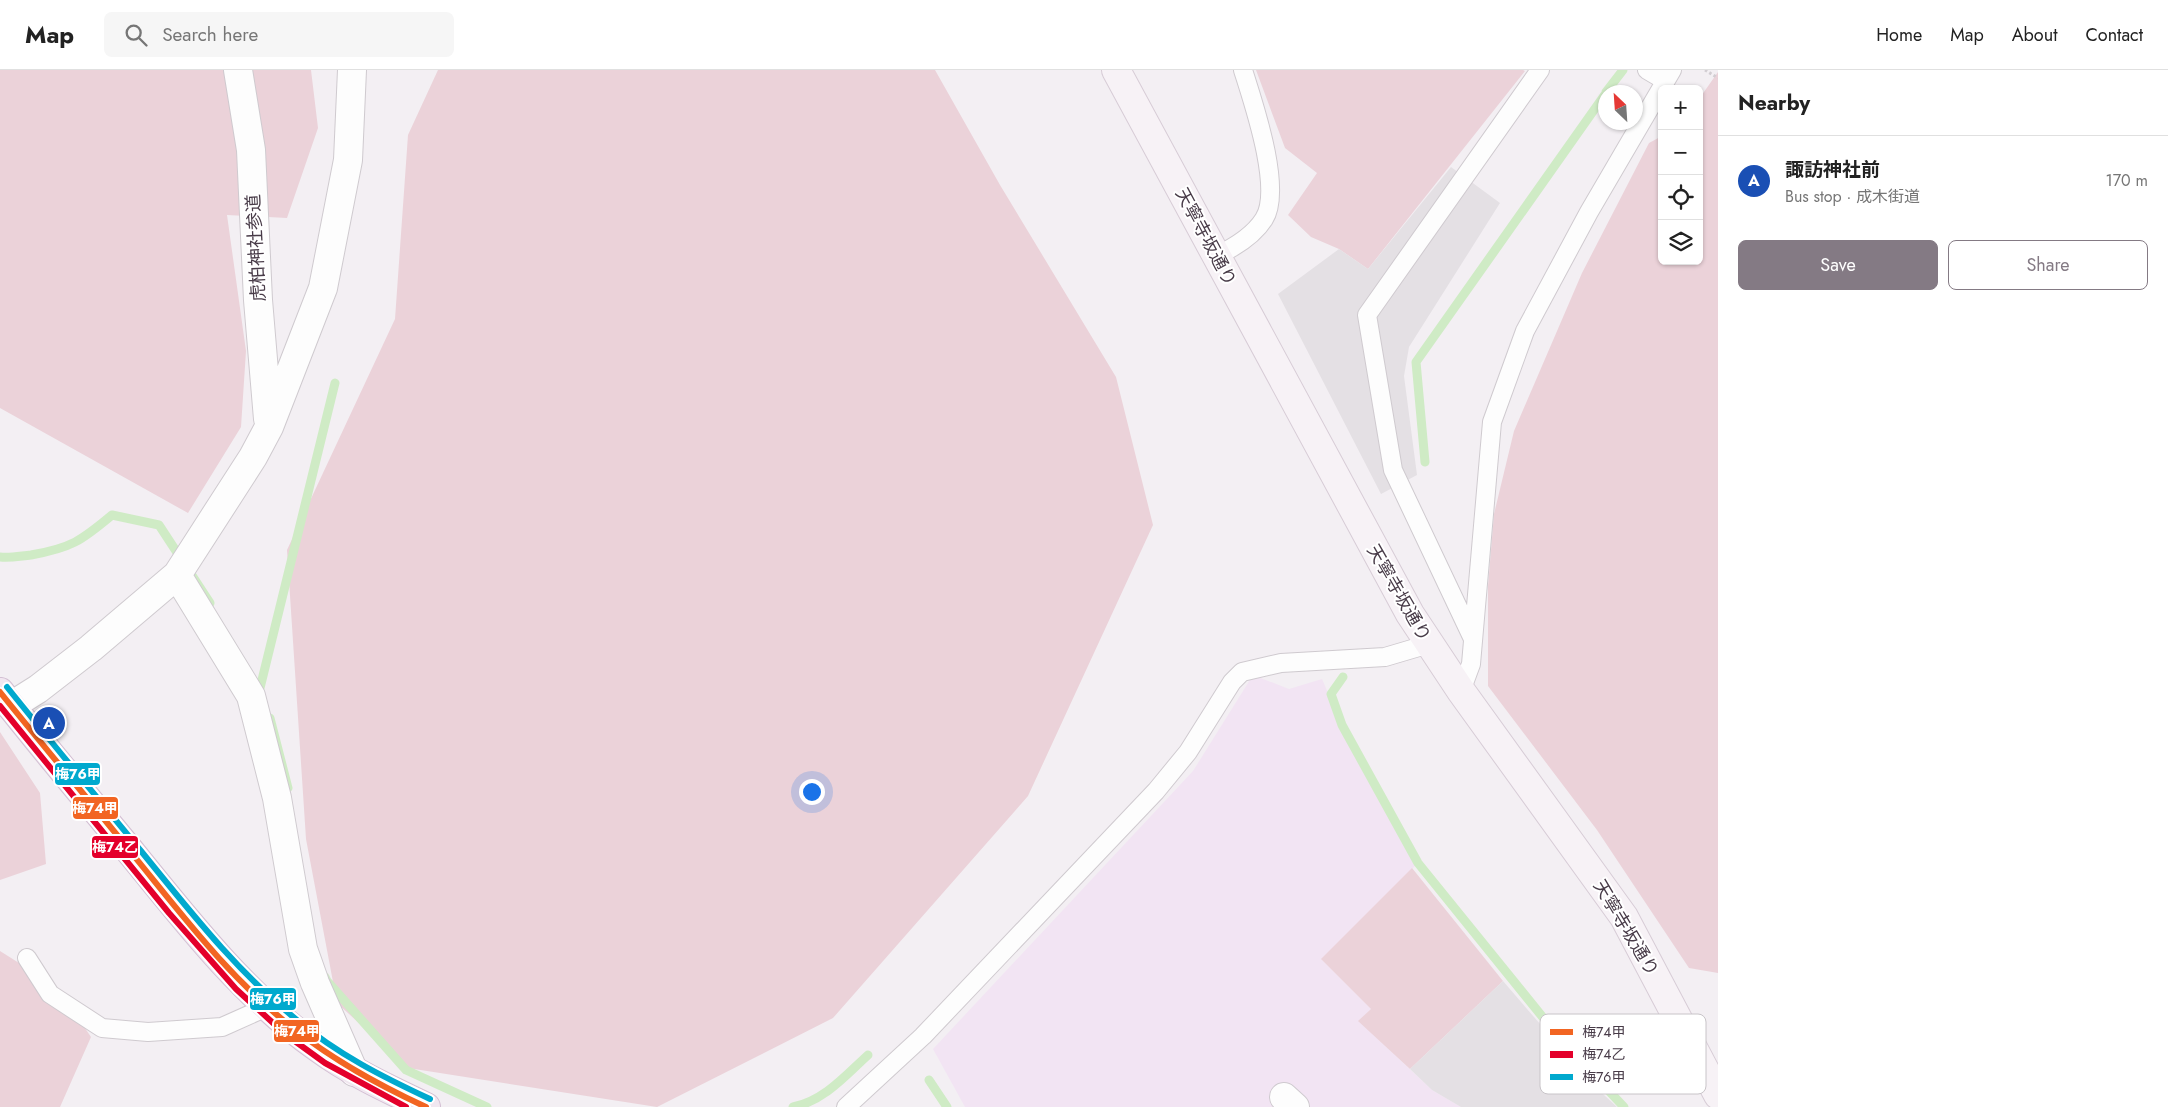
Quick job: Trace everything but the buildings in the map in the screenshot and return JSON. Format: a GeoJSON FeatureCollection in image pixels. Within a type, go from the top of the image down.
{"type":"FeatureCollection","features":[{"type":"Feature","properties":{"kind":"main road"},"geometry":{"type":"LineString","coordinates":[[5,698],[212,949],[269,1006],[316,1047],[354,1072],[426,1107]]}},
{"type":"Feature","properties":{"kind":"street","name":"虎柏神社参道"},"geometry":{"type":"LineString","coordinates":[[238,70],[250,150],[258,300],[269,427]]}},
{"type":"Feature","properties":{"kind":"street"},"geometry":{"type":"LineString","coordinates":[[5,698],[38,689],[91,648],[177,575],[253,457],[269,427],[323,288],[348,160],[352,70]]}},
{"type":"Feature","properties":{"kind":"street","name":"天寧寺坂通り"},"geometry":{"type":"LineString","coordinates":[[1116,70],[1347,500],[1429,644],[1624,917],[1675,1014]]}},
{"type":"Feature","properties":{"kind":"street"},"geometry":{"type":"LineString","coordinates":[[177,575],[251,696],[275,790],[303,949],[315,983],[354,1072]]}},
{"type":"Feature","properties":{"kind":"street","name":"天寧寺坂通り"},"geometry":{"type":"LineString","coordinates":[[1706,1072],[1718,1095]]}},
{"type":"Feature","properties":{"kind":"lane"},"geometry":{"type":"LineString","coordinates":[[1216,256],[1231,248],[1265,218],[1270,193],[1269,168],[1265,146],[1243,70]]}},
{"type":"Feature","properties":{"kind":"lane"},"geometry":{"type":"LineString","coordinates":[[1473,639],[1393,470],[1367,315],[1540,70]]}},
{"type":"Feature","properties":{"kind":"lane"},"geometry":{"type":"LineString","coordinates":[[1462,691],[1471,664],[1492,422],[1525,330],[1668,75],[1647,70]]}},
{"type":"Feature","properties":{"kind":"lane"},"geometry":{"type":"LineString","coordinates":[[846,1107],[922,1036],[1156,791],[1188,752],[1232,682],[1242,672],[1281,662],[1385,657],[1429,644]]}},
{"type":"Feature","properties":{"kind":"lane"},"geometry":{"type":"LineString","coordinates":[[27,958],[50,994],[102,1028],[148,1032],[222,1027],[269,1006]]}},
{"type":"Feature","properties":{"kind":"path"},"geometry":{"type":"LineString","coordinates":[[1705,70],[1718,78]]}},
{"type":"Feature","properties":{"kind":"shaded area"},"geometry":{"type":"Polygon","coordinates":[[[0,70],[311,70],[318,128],[287,218],[227,215],[246,351],[241,427],[188,513],[0,408],[0,70]]]}},
{"type":"Feature","properties":{"kind":"shaded area"},"geometry":{"type":"Polygon","coordinates":[[[438,70],[935,70],[1000,185],[1116,377],[1153,525],[1028,796],[833,1018],[657,1107],[408,1068],[337,1003],[306,839],[287,550],[395,319],[408,135],[438,70]]]}},
{"type":"Feature","properties":{"kind":"shaded area"},"geometry":{"type":"Polygon","coordinates":[[[1256,70],[1525,71],[1368,269],[1339,249],[1311,237],[1288,215],[1317,173],[1285,148],[1256,70]]]}},
{"type":"Feature","properties":{"kind":"shaded area"},"geometry":{"type":"Polygon","coordinates":[[[1718,72],[1718,973],[1689,968],[1597,830],[1488,686],[1488,586],[1494,514],[1514,431],[1582,273],[1649,143],[1658,138],[1658,265],[1703,265],[1703,93],[1718,72]]]}},
{"type":"Feature","properties":{"kind":"shaded area"},"geometry":{"type":"Polygon","coordinates":[[[1451,167],[1500,203],[1409,347],[1404,376],[1417,475],[1381,494],[1278,294],[1339,249],[1368,269],[1451,167]]]}},
{"type":"Feature","properties":{"kind":"shaded area"},"geometry":{"type":"Polygon","coordinates":[[[1253,675],[1289,689],[1322,679],[1342,725],[1418,863],[1322,960],[1371,1009],[1359,1021],[1432,1090],[1461,1107],[965,1107],[933,1049],[1193,771],[1253,675]]]}},
{"type":"Feature","properties":{"kind":"shaded area"},"geometry":{"type":"Polygon","coordinates":[[[0,732],[40,793],[46,864],[0,880],[0,732]]]}},
{"type":"Feature","properties":{"kind":"shaded area"},"geometry":{"type":"Polygon","coordinates":[[[1412,868],[1503,981],[1410,1069],[1358,1021],[1371,1009],[1321,959],[1412,868]]]}},
{"type":"Feature","properties":{"kind":"shaded area"},"geometry":{"type":"Polygon","coordinates":[[[0,951],[57,987],[91,1037],[60,1107],[0,1107],[0,951]]]}},
{"type":"Feature","properties":{"kind":"shaded area"},"geometry":{"type":"Polygon","coordinates":[[[1503,981],[1540,1024],[1540,1094],[1603,1094],[1617,1107],[1461,1107],[1432,1090],[1410,1069],[1503,981]]]}},
{"type":"Feature","properties":{"kind":"waterway"},"geometry":{"type":"LineString","coordinates":[[1611,85],[1623,70]]}},
{"type":"Feature","properties":{"kind":"waterway"},"geometry":{"type":"LineString","coordinates":[[1425,462],[1416,362],[1598,104]]}},
{"type":"Feature","properties":{"kind":"waterway"},"geometry":{"type":"LineString","coordinates":[[260,688],[335,383]]}},
{"type":"Feature","properties":{"kind":"waterway"},"geometry":{"type":"LineString","coordinates":[[0,557],[31,555],[66,546],[92,531],[112,515],[159,525],[210,603]]}},
{"type":"Feature","properties":{"kind":"waterway"},"geometry":{"type":"LineString","coordinates":[[1343,677],[1331,694],[1342,725],[1418,863],[1540,1014]]}},
{"type":"Feature","properties":{"kind":"waterway"},"geometry":{"type":"LineString","coordinates":[[270,718],[288,788]]}},
{"type":"Feature","properties":{"kind":"waterway"},"geometry":{"type":"LineString","coordinates":[[325,977],[406,1070],[487,1107]]}},
{"type":"Feature","properties":{"kind":"waterway"},"geometry":{"type":"LineString","coordinates":[[793,1107],[804,1104],[825,1093],[868,1055]]}},
{"type":"Feature","properties":{"kind":"waterway"},"geometry":{"type":"LineString","coordinates":[[929,1080],[947,1107]]}},
{"type":"Feature","properties":{"kind":"waterway"},"geometry":{"type":"LineString","coordinates":[[1612,1094],[1624,1107]]}},
{"type":"Feature","properties":{"kind":"transit line","name":"梅76甲"},"geometry":{"type":"LineString","coordinates":[[7,687],[214,940],[254,982],[297,1020],[328,1044],[378,1073],[430,1099]]}},
{"type":"Feature","properties":{"kind":"transit line","name":"梅74甲"},"geometry":{"type":"LineString","coordinates":[[0,692],[189,924],[249,989],[270,1009],[324,1051],[374,1081],[426,1107]]}},
{"type":"Feature","properties":{"kind":"transit line","name":"梅74乙"},"geometry":{"type":"LineString","coordinates":[[0,706],[169,913],[236,989],[285,1034],[325,1063],[406,1107]]}},
{"type":"Feature","properties":{"kind":"place","name":"諏訪神社前"},"geometry":{"type":"Point","coordinates":[49,723]}}]}
